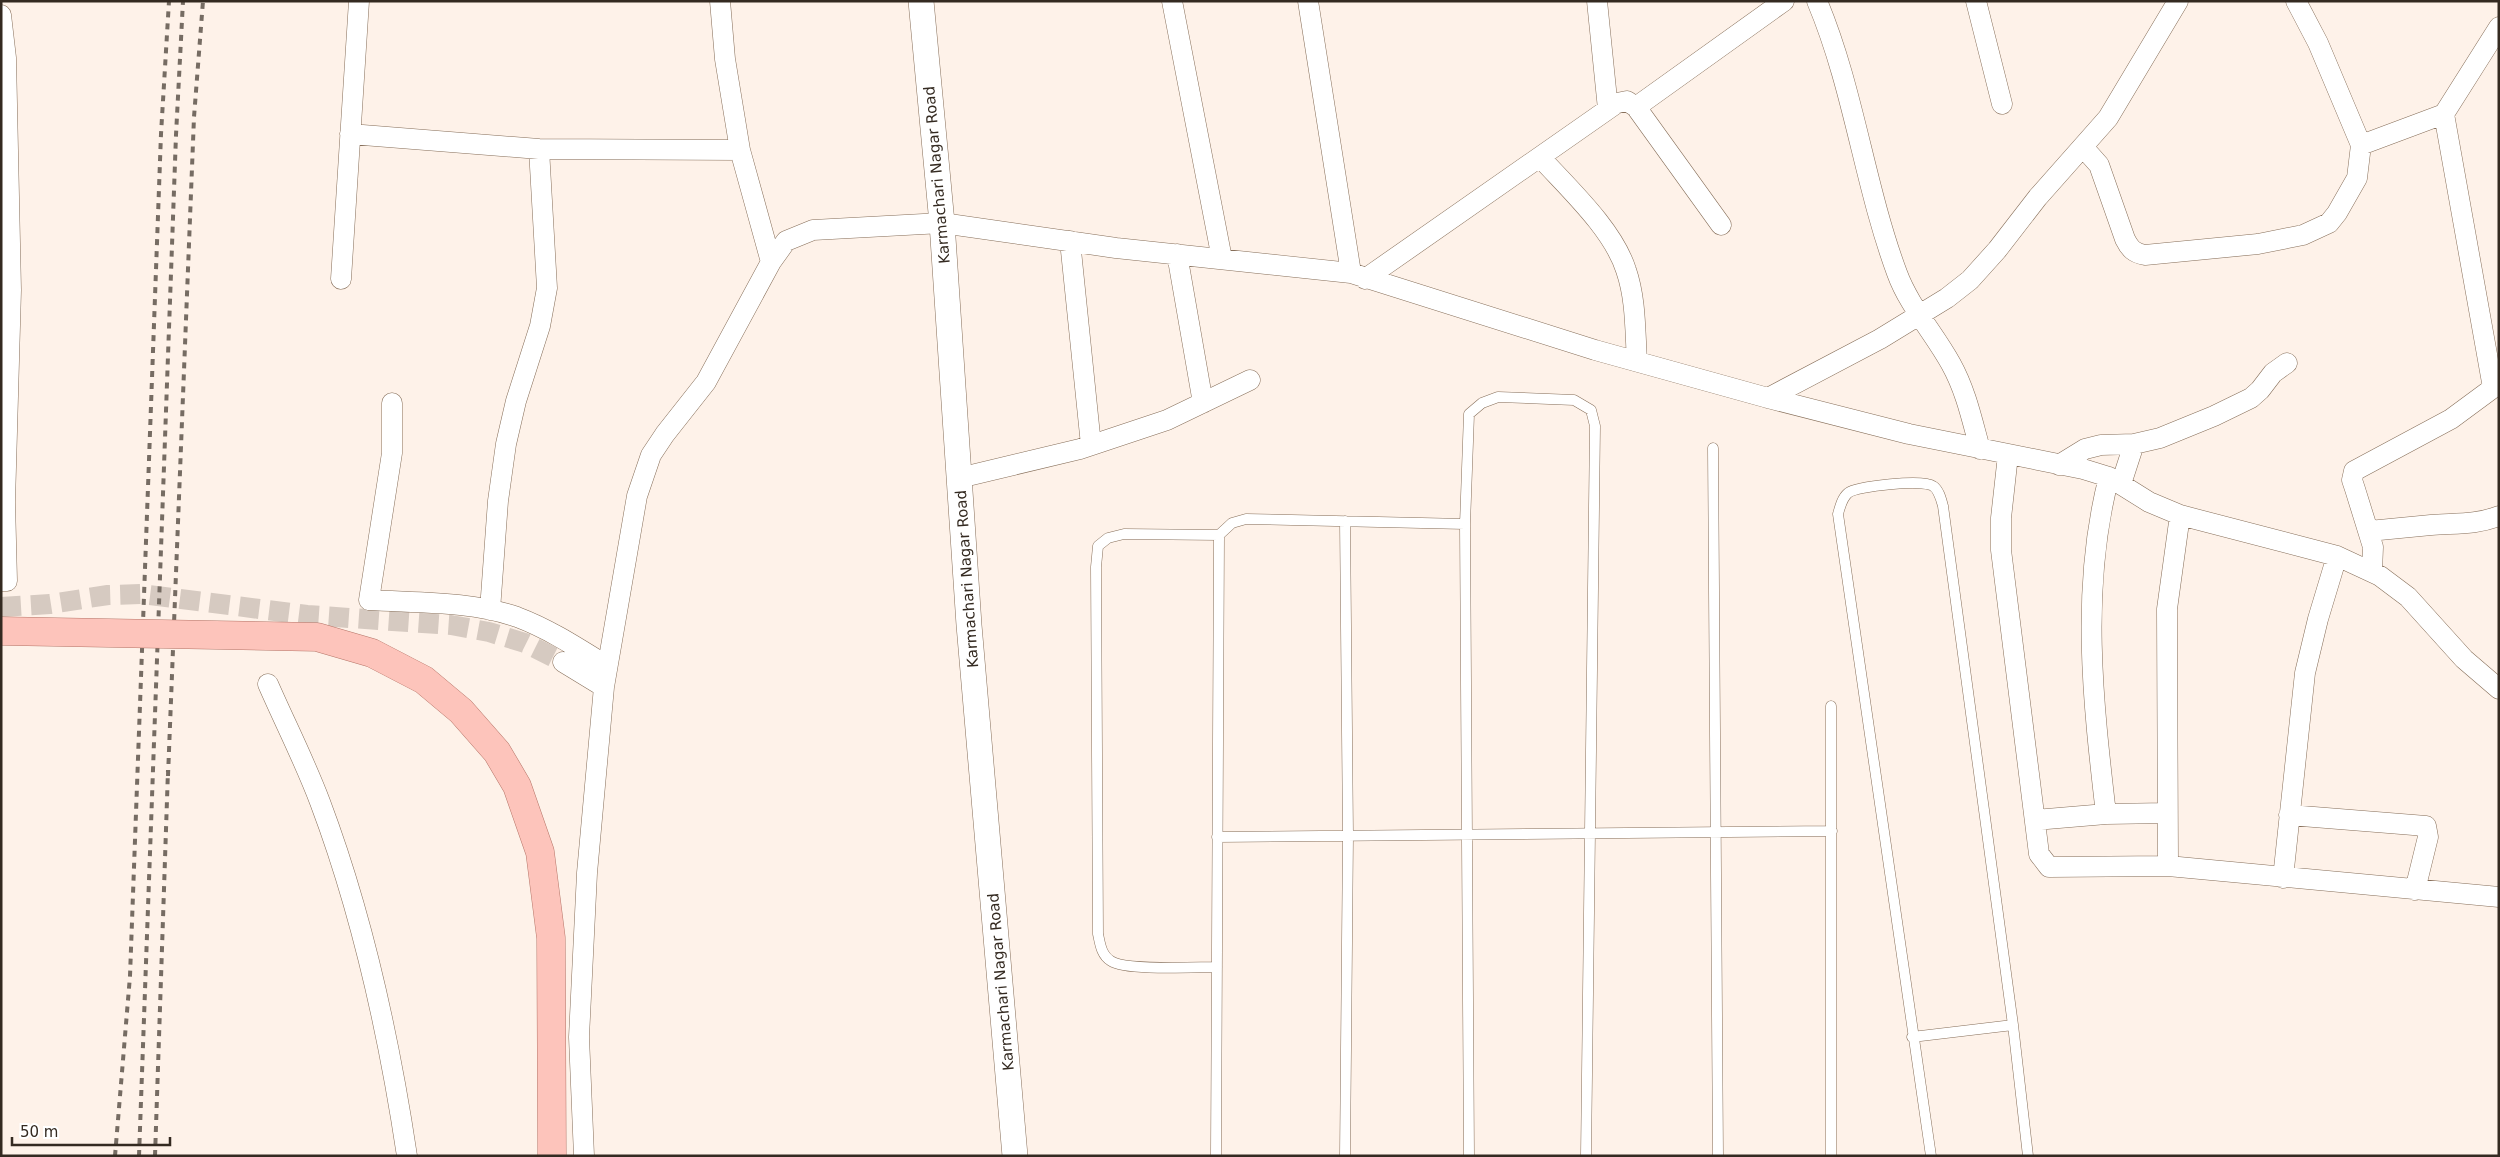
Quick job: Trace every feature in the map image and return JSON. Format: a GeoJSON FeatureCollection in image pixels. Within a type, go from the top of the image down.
{"type":"FeatureCollection","features":[{"type":"Feature","properties":{"kind":"main road"},"geometry":{"type":"LineString","coordinates":[[1,630],[317,637],[372,653],[424,680],[461,711],[497,752],[517,786],[540,852],[551,938],[552,1156]]}},
{"type":"Feature","properties":{"kind":"street"},"geometry":{"type":"LineString","coordinates":[[341,279],[359,1]]}},
{"type":"Feature","properties":{"kind":"street"},"geometry":{"type":"LineString","coordinates":[[720,1],[725,59],[740,150],[771,262]]}},
{"type":"Feature","properties":{"kind":"street","name":"Karmachari Nagar Road"},"geometry":{"type":"LineString","coordinates":[[921,1],[942,223],[969,626],[1015,1156]]}},
{"type":"Feature","properties":{"kind":"street"},"geometry":{"type":"LineString","coordinates":[[1172,1],[1222,259]]}},
{"type":"Feature","properties":{"kind":"street"},"geometry":{"type":"LineString","coordinates":[[1308,1],[1358,276]]}},
{"type":"Feature","properties":{"kind":"street"},"geometry":{"type":"LineString","coordinates":[[1597,1],[1608,109]]}},
{"type":"Feature","properties":{"kind":"street"},"geometry":{"type":"LineString","coordinates":[[1636,107],[1784,1]]}},
{"type":"Feature","properties":{"kind":"street"},"geometry":{"type":"LineString","coordinates":[[1817,1],[1837,53],[1851,98],[1864,160],[1897,274],[1920,315],[1952,365],[1966,398],[1980,449]]}},
{"type":"Feature","properties":{"kind":"street"},"geometry":{"type":"LineString","coordinates":[[1976,1],[2002,104]]}},
{"type":"Feature","properties":{"kind":"street"},"geometry":{"type":"LineString","coordinates":[[1768,398],[1880,339],[1920,315],[1970,280],[1997,250],[2038,197],[2108,118],[2178,1]]}},
{"type":"Feature","properties":{"kind":"street"},"geometry":{"type":"LineString","coordinates":[[2083,148],[2099,165],[2129,248],[2136,253],[2145,254],[2258,244],[2317,230],[2329,223],[2338,213],[2357,178],[2360,146],[2318,43],[2296,1]]}},
{"type":"Feature","properties":{"kind":"street"},"geometry":{"type":"LineString","coordinates":[[1,15],[6,58],[5,502],[7,581],[1,581]]}},
{"type":"Feature","properties":{"kind":"street"},"geometry":{"type":"LineString","coordinates":[[2360,146],[2444,114],[2499,27]]}},
{"type":"Feature","properties":{"kind":"street"},"geometry":{"type":"LineString","coordinates":[[1358,276],[1540,157],[1617,103],[1627,101],[1636,107],[1721,225]]}},
{"type":"Feature","properties":{"kind":"street"},"geometry":{"type":"LineString","coordinates":[[2372,572],[2374,559],[2369,531],[2354,489],[2352,480],[2354,471],[2451,419],[2493,388],[2444,114]]}},
{"type":"Feature","properties":{"kind":"street"},"geometry":{"type":"LineString","coordinates":[[350,134],[539,149],[740,150]]}},
{"type":"Feature","properties":{"kind":"street"},"geometry":{"type":"LineString","coordinates":[[490,610],[498,501],[506,444],[516,401],[540,326],[548,288],[539,149]]}},
{"type":"Feature","properties":{"kind":"street"},"geometry":{"type":"LineString","coordinates":[[1540,157],[1575,195],[1616,247],[1626,269],[1634,308],[1637,361]]}},
{"type":"Feature","properties":{"kind":"street"},"geometry":{"type":"LineString","coordinates":[[584,1156],[579,1036],[587,873],[604,687],[637,496],[651,455],[706,382],[771,262],[786,241],[813,230],[942,223],[1070,241],[1358,276],[1419,293],[1637,361],[1768,398],[1909,434],[2084,469],[2115,481],[2149,502],[2180,515],[2337,556],[2372,572],[2408,597],[2464,659],[2499,689]]}},
{"type":"Feature","properties":{"kind":"street"},"geometry":{"type":"LineString","coordinates":[[1070,241],[1091,445]]}},
{"type":"Feature","properties":{"kind":"street"},"geometry":{"type":"LineString","coordinates":[[1177,254],[1203,403]]}},
{"type":"Feature","properties":{"kind":"street"},"geometry":{"type":"LineString","coordinates":[[2059,465],[2085,449],[2101,445],[2134,444],[2160,438],[2214,416],[2251,398],[2273,373],[2287,362]]}},
{"type":"Feature","properties":{"kind":"street"},"geometry":{"type":"LineString","coordinates":[[959,478],[1091,445],[1167,420],[1250,380]]}},
{"type":"Feature","properties":{"kind":"street"},"geometry":{"type":"LineString","coordinates":[[392,403],[392,453],[369,600],[490,610],[515,617],[544,629],[607,666]]}},
{"type":"Feature","properties":{"kind":"street"},"geometry":{"type":"LineString","coordinates":[[2106,814],[2092,686],[2091,625],[2096,539],[2115,481],[2134,444]]}},
{"type":"Feature","properties":{"kind":"street"},"geometry":{"type":"LineString","coordinates":[[2008,455],[2001,518],[2001,550],[2040,854],[2049,867],[2056,869],[2168,866],[2499,897]]}},
{"type":"Feature","properties":{"kind":"street"},"geometry":{"type":"LineString","coordinates":[[2168,866],[2167,609],[2180,515]]}},
{"type":"Feature","properties":{"kind":"street"},"geometry":{"type":"LineString","coordinates":[[2369,531],[2433,525],[2463,525],[2499,516]]}},
{"type":"Feature","properties":{"kind":"street"},"geometry":{"type":"LineString","coordinates":[[2283,878],[2305,673],[2318,619],[2337,556]]}},
{"type":"Feature","properties":{"kind":"street"},"geometry":{"type":"LineString","coordinates":[[563,662],[604,687]]}},
{"type":"Feature","properties":{"kind":"street"},"geometry":{"type":"LineString","coordinates":[[268,684],[320,802],[362,930],[396,1085],[407,1156]]}},
{"type":"Feature","properties":{"kind":"street"},"geometry":{"type":"LineString","coordinates":[[2035,820],[2106,814],[2167,813]]}},
{"type":"Feature","properties":{"kind":"street"},"geometry":{"type":"LineString","coordinates":[[2289,815],[2426,826],[2428,837],[2416,890]]}},
{"type":"Feature","properties":{"kind":"lane"},"geometry":{"type":"LineString","coordinates":[[1469,1156],[1465,524],[1468,414],[1482,403],[1498,397],[1574,400],[1591,410],[1595,426],[1586,1156]]}},
{"type":"Feature","properties":{"kind":"lane"},"geometry":{"type":"LineString","coordinates":[[1713,448],[1718,1156]]}},
{"type":"Feature","properties":{"kind":"lane"},"geometry":{"type":"LineString","coordinates":[[1931,1156],[1912,1037],[1838,514],[1841,504],[1848,493],[1860,489],[1922,482],[1933,486],[1940,494],[1944,506],[2013,1025],[2028,1156]]}},
{"type":"Feature","properties":{"kind":"lane"},"geometry":{"type":"LineString","coordinates":[[1216,1156],[1219,536],[1232,523],[1246,519],[1465,524]]}},
{"type":"Feature","properties":{"kind":"lane"},"geometry":{"type":"LineString","coordinates":[[1344,1156],[1348,836],[1345,521]]}},
{"type":"Feature","properties":{"kind":"lane"},"geometry":{"type":"LineString","coordinates":[[1217,967],[1127,966],[1110,961],[1101,949],[1098,934],[1096,566],[1098,546],[1108,538],[1124,534],[1219,536]]}},
{"type":"Feature","properties":{"kind":"lane"},"geometry":{"type":"LineString","coordinates":[[1831,706],[1831,1156]]}},
{"type":"Feature","properties":{"kind":"lane"},"geometry":{"type":"LineString","coordinates":[[1217,837],[1590,835],[1832,831]]}},
{"type":"Feature","properties":{"kind":"lane"},"geometry":{"type":"LineString","coordinates":[[1912,1037],[2013,1025]]}},
{"type":"Feature","properties":{"kind":"tunnel"},"geometry":{"type":"LineString","coordinates":[[1,607],[50,604],[108,595],[141,594],[307,615],[451,625],[489,632],[525,643],[563,662]]}},
{"type":"Feature","properties":{"kind":"railway"},"geometry":{"type":"LineString","coordinates":[[115,1156],[130,976],[161,134],[169,1]]}},
{"type":"Feature","properties":{"kind":"railway"},"geometry":{"type":"LineString","coordinates":[[139,1156],[176,135],[183,1]]}},
{"type":"Feature","properties":{"kind":"railway"},"geometry":{"type":"LineString","coordinates":[[168,776],[194,117],[203,1]]}},
{"type":"Feature","properties":{"kind":"railway"},"geometry":{"type":"LineString","coordinates":[[155,1156],[168,770]]}}]}
